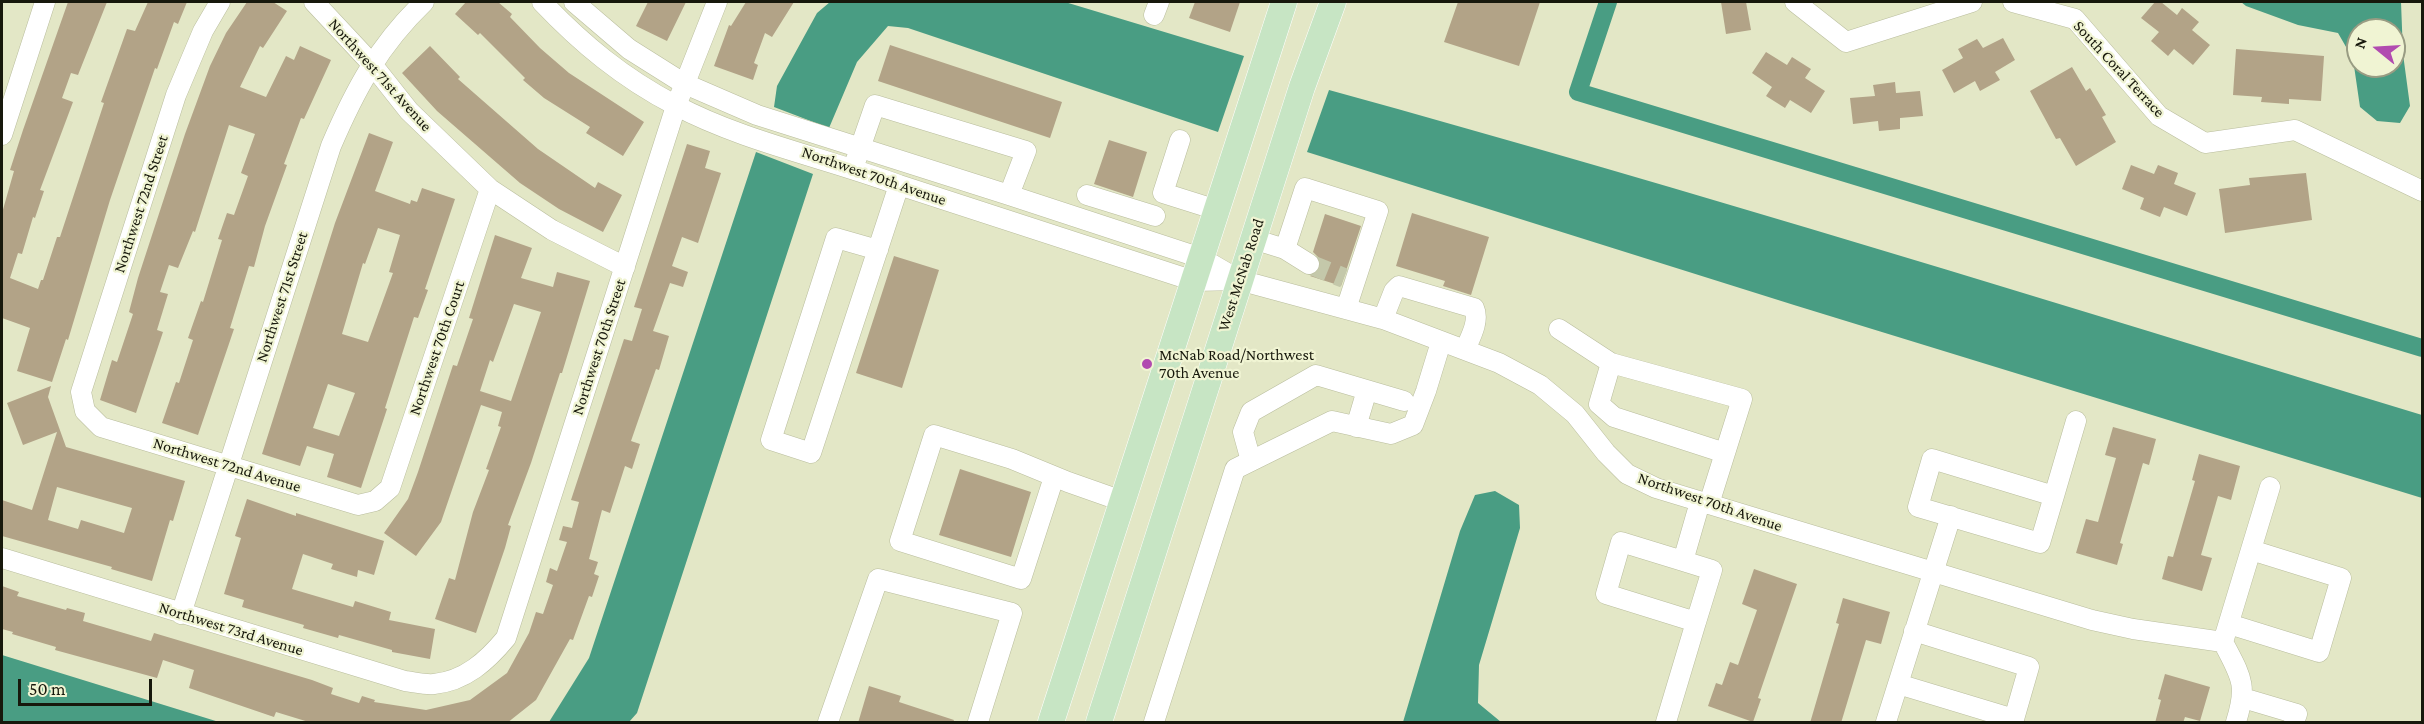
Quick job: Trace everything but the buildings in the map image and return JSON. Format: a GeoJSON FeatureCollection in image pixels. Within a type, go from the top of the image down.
{"type":"FeatureCollection","features":[{"type":"Feature","properties":{"kind":"main road"},"geometry":{"type":"LineString","coordinates":[[1051,723],[1284,2]]}},
{"type":"Feature","properties":{"kind":"main road","name":"West McNab Road"},"geometry":{"type":"LineString","coordinates":[[1099,723],[1239,280],[1302,87],[1334,2]]}},
{"type":"Feature","properties":{"kind":"street"},"geometry":{"type":"LineString","coordinates":[[2,135],[45,2]]}},
{"type":"Feature","properties":{"kind":"street","name":"Northwest 72nd Street"},"geometry":{"type":"LineString","coordinates":[[85,411],[81,392],[176,95],[203,31],[220,2]]}},
{"type":"Feature","properties":{"kind":"street","name":"Northwest 71st Avenue"},"geometry":{"type":"LineString","coordinates":[[314,2],[371,63],[409,111],[490,189],[552,230],[625,267]]}},
{"type":"Feature","properties":{"kind":"street","name":"Northwest 71st Street"},"geometry":{"type":"LineString","coordinates":[[181,614],[331,146],[349,104],[371,63],[424,2]]}},
{"type":"Feature","properties":{"kind":"street","name":"Northwest 70th Avenue"},"geometry":{"type":"LineString","coordinates":[[542,2],[576,37],[617,70],[676,106],[747,135],[899,185],[1197,270],[1383,319],[1499,363],[1540,386],[1575,414],[1606,453],[1627,474],[1656,488],[2092,620],[2133,629],[2226,633],[2319,652],[2342,578],[2251,549]]}},
{"type":"Feature","properties":{"kind":"street","name":"Northwest 70th Avenue"},"geometry":{"type":"LineString","coordinates":[[574,2],[629,49],[683,83],[757,115],[1145,241],[1197,270]]}},
{"type":"Feature","properties":{"kind":"street","name":"Northwest 70th Street"},"geometry":{"type":"LineString","coordinates":[[462,676],[486,662],[506,638],[683,83],[717,2]]}},
{"type":"Feature","properties":{"kind":"street"},"geometry":{"type":"LineString","coordinates":[[1795,2],[1846,42],[1972,2]]}},
{"type":"Feature","properties":{"kind":"street","name":"South Coral Terrace"},"geometry":{"type":"LineString","coordinates":[[2013,2],[2075,19],[2159,116],[2205,143],[2295,130],[2422,191]]}},
{"type":"Feature","properties":{"kind":"street"},"geometry":{"type":"LineString","coordinates":[[853,168],[875,105],[1026,151],[1009,195]]}},
{"type":"Feature","properties":{"kind":"street"},"geometry":{"type":"LineString","coordinates":[[1145,241],[1180,140]]}},
{"type":"Feature","properties":{"kind":"street"},"geometry":{"type":"LineString","coordinates":[[1272,179],[1378,211],[1349,280],[1346,309]]}},
{"type":"Feature","properties":{"kind":"street"},"geometry":{"type":"LineString","coordinates":[[878,250],[836,237],[771,440],[811,453],[878,250],[899,185]]}},
{"type":"Feature","properties":{"kind":"street"},"geometry":{"type":"LineString","coordinates":[[1285,249],[1305,188]]}},
{"type":"Feature","properties":{"kind":"street","name":"Northwest 70th Court"},"geometry":{"type":"LineString","coordinates":[[375,501],[390,488],[490,189]]}},
{"type":"Feature","properties":{"kind":"street"},"geometry":{"type":"LineString","coordinates":[[1163,193],[1217,210]]}},
{"type":"Feature","properties":{"kind":"street"},"geometry":{"type":"LineString","coordinates":[[1087,195],[1155,216]]}},
{"type":"Feature","properties":{"kind":"street"},"geometry":{"type":"LineString","coordinates":[[1253,239],[1285,249],[1309,264]]}},
{"type":"Feature","properties":{"kind":"street"},"geometry":{"type":"LineString","coordinates":[[1383,319],[1394,291],[1400,286],[1474,308],[1477,314],[1465,350]]}},
{"type":"Feature","properties":{"kind":"street"},"geometry":{"type":"LineString","coordinates":[[1559,329],[1611,363],[1742,399],[1725,453],[1683,561]]}},
{"type":"Feature","properties":{"kind":"street"},"geometry":{"type":"LineString","coordinates":[[1154,723],[1234,469],[1332,422],[1391,434],[1413,424],[1442,342]]}},
{"type":"Feature","properties":{"kind":"street"},"geometry":{"type":"LineString","coordinates":[[1611,363],[1599,404],[1614,417],[1725,453]]}},
{"type":"Feature","properties":{"kind":"street"},"geometry":{"type":"LineString","coordinates":[[1251,461],[1243,432],[1251,412],[1316,375],[1404,400]]}},
{"type":"Feature","properties":{"kind":"street"},"geometry":{"type":"LineString","coordinates":[[1356,427],[1367,390]]}},
{"type":"Feature","properties":{"kind":"street","name":"Northwest 72nd Avenue"},"geometry":{"type":"LineString","coordinates":[[85,411],[101,427],[358,505],[375,501]]}},
{"type":"Feature","properties":{"kind":"street"},"geometry":{"type":"LineString","coordinates":[[2054,496],[1932,459],[1918,507],[2040,543],[2054,496],[2076,421]]}},
{"type":"Feature","properties":{"kind":"street"},"geometry":{"type":"LineString","coordinates":[[1054,477],[1021,579],[900,541],[934,435],[1012,459],[1054,477],[1122,501]]}},
{"type":"Feature","properties":{"kind":"street"},"geometry":{"type":"LineString","coordinates":[[2236,723],[2243,698],[2240,675],[2226,633],[2270,487]]}},
{"type":"Feature","properties":{"kind":"street"},"geometry":{"type":"LineString","coordinates":[[1886,723],[1951,516]]}},
{"type":"Feature","properties":{"kind":"street"},"geometry":{"type":"LineString","coordinates":[[1666,722],[1712,570],[1621,542],[1606,594],[1696,622]]}},
{"type":"Feature","properties":{"kind":"street","name":"Northwest 73rd Avenue"},"geometry":{"type":"LineString","coordinates":[[2,558],[405,681],[434,684],[462,676]]}},
{"type":"Feature","properties":{"kind":"street"},"geometry":{"type":"LineString","coordinates":[[828,723],[878,579],[1012,613],[978,723]]}},
{"type":"Feature","properties":{"kind":"street"},"geometry":{"type":"LineString","coordinates":[[1898,684],[2014,719],[2030,667],[1914,631]]}},
{"type":"Feature","properties":{"kind":"street"},"geometry":{"type":"LineString","coordinates":[[2243,698],[2297,714],[2294,723]]}},
{"type":"Feature","properties":{"kind":"shaded area"},"geometry":{"type":"Polygon","coordinates":[[[830,2],[1065,2],[1244,56],[1218,132],[908,28],[888,26],[857,62],[829,128],[774,107],[777,86],[817,13],[830,2]]]}},
{"type":"Feature","properties":{"kind":"shaded area"},"geometry":{"type":"Polygon","coordinates":[[[2241,2],[2401,2],[2402,18],[2346,18],[2346,47],[2338,33],[2298,25],[2246,6],[2241,2]]]}},
{"type":"Feature","properties":{"kind":"shaded area"},"geometry":{"type":"Polygon","coordinates":[[[2406,76],[2410,106],[2400,123],[2377,121],[2360,107],[2356,78],[2406,76]]]}},
{"type":"Feature","properties":{"kind":"shaded area"},"geometry":{"type":"Polygon","coordinates":[[[1329,90],[1740,208],[2422,415],[2422,498],[1307,152],[1329,90]]]}},
{"type":"Feature","properties":{"kind":"shaded area"},"geometry":{"type":"Polygon","coordinates":[[[756,152],[813,174],[637,713],[629,722],[549,722],[589,658],[756,152]]]}},
{"type":"Feature","properties":{"kind":"shaded area"},"geometry":{"type":"Polygon","coordinates":[[[1495,491],[1519,505],[1520,528],[1479,665],[1478,703],[1501,722],[1403,722],[1460,531],[1475,495],[1495,491]]]}},
{"type":"Feature","properties":{"kind":"shaded area"},"geometry":{"type":"Polygon","coordinates":[[[2,655],[219,722],[2,722],[2,655]]]}},
{"type":"Feature","properties":{"kind":"waterway"},"geometry":{"type":"LineString","coordinates":[[1608,2],[1578,92],[2422,348]]}},
{"type":"Feature","properties":{"kind":"tunnel"},"geometry":{"type":"LineString","coordinates":[[1309,264],[1344,278]]}},
{"type":"Feature","properties":{"kind":"place","name":"McNab Road/Northwest 70th Avenue"},"geometry":{"type":"Point","coordinates":[1147,364]}}]}
